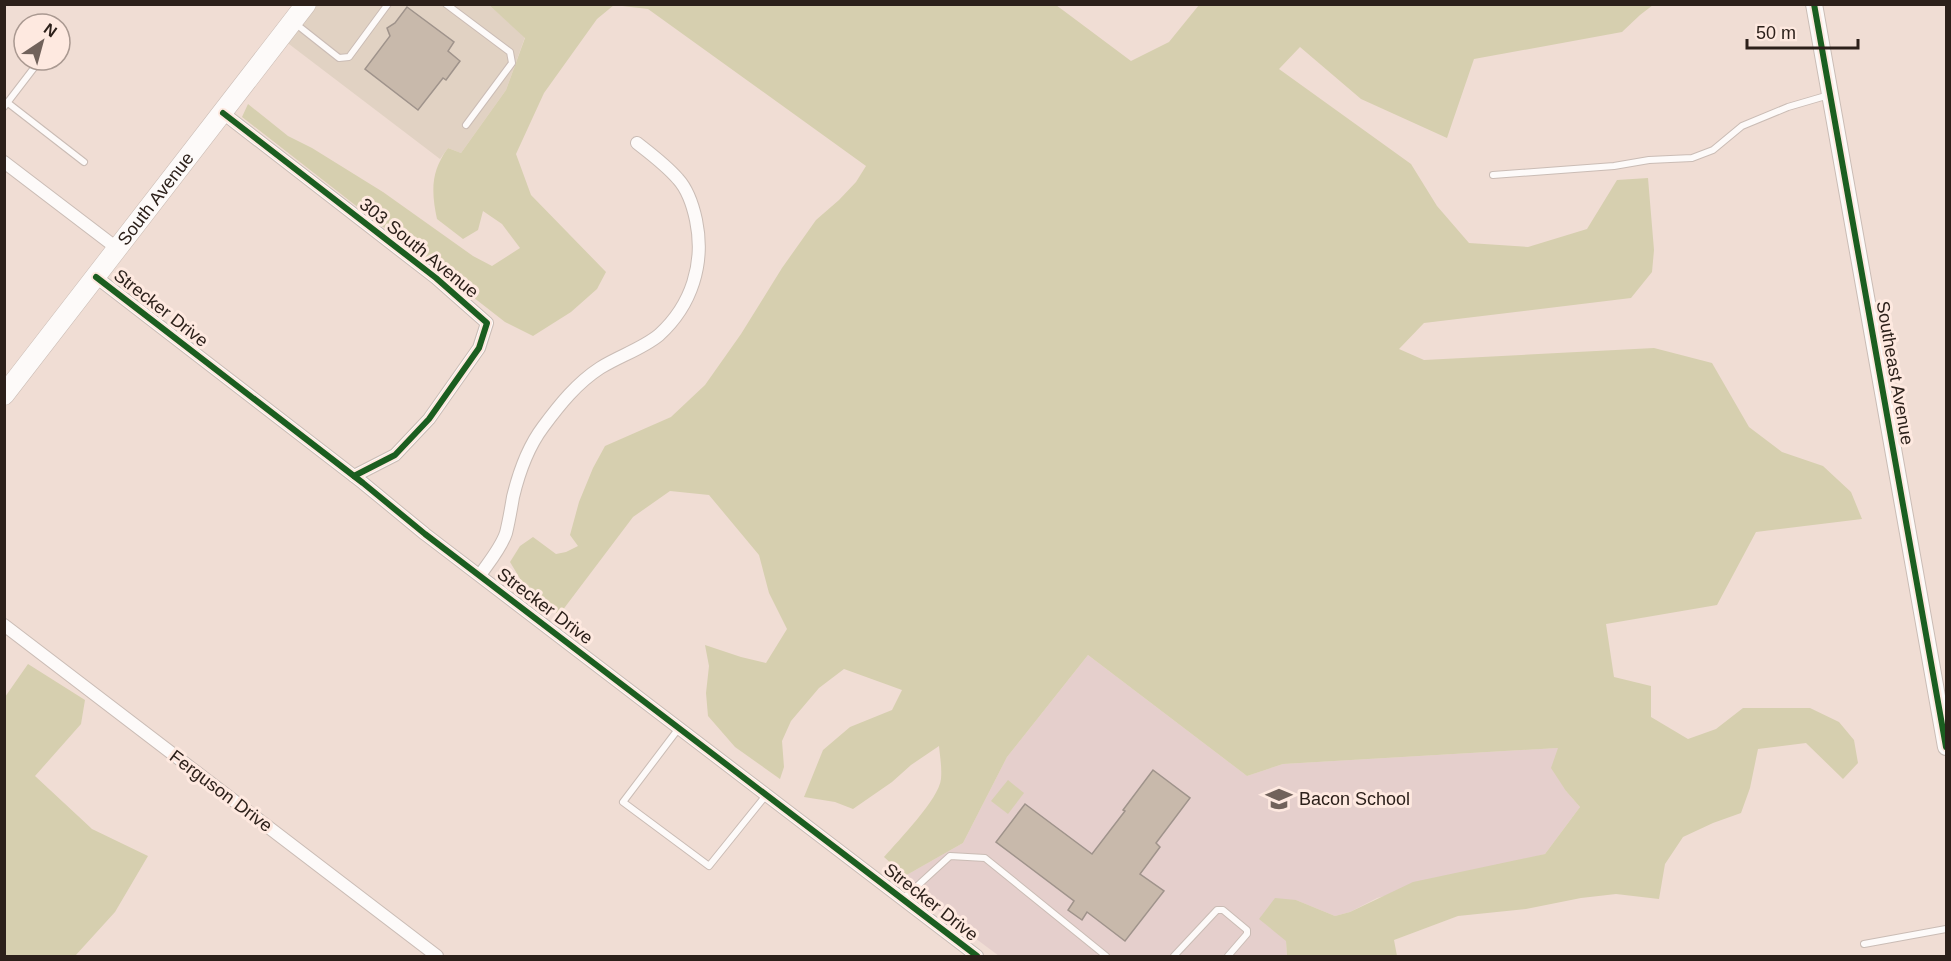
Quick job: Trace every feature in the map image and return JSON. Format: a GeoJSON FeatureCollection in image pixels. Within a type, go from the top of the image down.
{"type":"FeatureCollection","features":[{"type":"Feature","properties":{"kind":"main road","name":"South Avenue"},"geometry":{"type":"LineString","coordinates":[[4,396],[306,4]]}},
{"type":"Feature","properties":{"kind":"street","name":"Southeast Avenue"},"geometry":{"type":"LineString","coordinates":[[1814,4],[1947,747]]}},
{"type":"Feature","properties":{"kind":"street","name":"303 South Avenue"},"geometry":{"type":"LineString","coordinates":[[223,113],[436,278],[487,323],[478,348],[429,419],[395,454],[354,476]]}},
{"type":"Feature","properties":{"kind":"street"},"geometry":{"type":"LineString","coordinates":[[480,575],[506,533],[518,480],[530,448],[557,408],[580,383],[600,368],[650,342],[661,333],[683,306],[695,279],[699,232],[692,204],[678,179],[636,143]]}},
{"type":"Feature","properties":{"kind":"street"},"geometry":{"type":"LineString","coordinates":[[4,162],[118,249]]}},
{"type":"Feature","properties":{"kind":"street","name":"Strecker Drive"},"geometry":{"type":"LineString","coordinates":[[96,277],[354,476],[425,534],[977,957]]}},
{"type":"Feature","properties":{"kind":"street","name":"Ferguson Drive"},"geometry":{"type":"LineString","coordinates":[[4,625],[437,957]]}},
{"type":"Feature","properties":{"kind":"lane"},"geometry":{"type":"LineString","coordinates":[[293,21],[339,58],[349,57],[388,4]]}},
{"type":"Feature","properties":{"kind":"lane"},"geometry":{"type":"LineString","coordinates":[[446,4],[510,52],[512,63],[466,125]]}},
{"type":"Feature","properties":{"kind":"lane"},"geometry":{"type":"LineString","coordinates":[[31,72],[6,105],[84,162]]}},
{"type":"Feature","properties":{"kind":"lane"},"geometry":{"type":"LineString","coordinates":[[1493,175],[1692,158],[1713,150],[1742,126],[1788,106],[1830,95]]}},
{"type":"Feature","properties":{"kind":"lane"},"geometry":{"type":"LineString","coordinates":[[679,728],[623,802],[709,866],[767,794]]}},
{"type":"Feature","properties":{"kind":"lane"},"geometry":{"type":"LineString","coordinates":[[903,899],[950,856],[985,858],[1106,957]]}},
{"type":"Feature","properties":{"kind":"lane"},"geometry":{"type":"LineString","coordinates":[[1174,957],[1217,910],[1223,910],[1247,930],[1247,934],[1228,957]]}},
{"type":"Feature","properties":{"kind":"lane"},"geometry":{"type":"LineString","coordinates":[[1864,944],[1947,929]]}},
{"type":"Feature","properties":{"kind":"shaded area"},"geometry":{"type":"Polygon","coordinates":[[[314,4],[489,5],[525,37],[506,90],[461,153],[448,148],[440,159],[285,41],[314,4]]]}},
{"type":"Feature","properties":{"kind":"shaded area"},"geometry":{"type":"Polygon","coordinates":[[[489,5],[614,5],[597,19],[544,93],[516,154],[531,195],[606,272],[597,289],[571,312],[533,336],[505,322],[242,117],[248,104],[288,136],[312,148],[383,192],[473,256],[492,266],[520,248],[502,224],[483,211],[478,230],[463,239],[437,219],[433,190],[435,173],[448,148],[461,153],[506,90],[525,38],[489,5]]]}},
{"type":"Feature","properties":{"kind":"shaded area"},"geometry":{"type":"Polygon","coordinates":[[[614,5],[1056,5],[1131,61],[1169,42],[1199,5],[1653,5],[1622,32],[1474,59],[1447,138],[1361,99],[1300,47],[1279,69],[1411,164],[1437,206],[1469,243],[1528,247],[1587,229],[1617,180],[1648,178],[1654,250],[1652,272],[1631,298],[1424,323],[1399,349],[1424,360],[1654,348],[1712,363],[1749,427],[1782,452],[1823,466],[1851,492],[1862,519],[1756,532],[1717,605],[1606,624],[1614,677],[1651,686],[1651,717],[1688,739],[1716,729],[1743,708],[1810,708],[1839,722],[1854,740],[1858,763],[1843,779],[1806,743],[1758,749],[1750,788],[1741,813],[1683,837],[1665,864],[1659,899],[1616,894],[1581,898],[1526,909],[1458,916],[1394,940],[1397,956],[1287,956],[1286,941],[1259,919],[1275,898],[1296,900],[1335,916],[1350,912],[1413,882],[1545,854],[1580,807],[1551,768],[1558,748],[1283,764],[1247,776],[1088,655],[1007,757],[963,843],[905,876],[884,857],[917,820],[939,787],[941,762],[939,746],[853,809],[835,802],[804,797],[823,750],[850,727],[892,710],[902,690],[844,669],[819,688],[791,721],[782,741],[784,767],[780,779],[735,747],[708,716],[706,693],[709,666],[705,645],[766,663],[787,629],[769,593],[759,555],[709,495],[670,491],[633,517],[559,615],[528,592],[510,562],[520,546],[533,537],[556,554],[578,546],[570,535],[579,502],[605,446],[671,417],[705,385],[816,220],[856,182],[866,166],[648,9],[614,5]]]}},
{"type":"Feature","properties":{"kind":"shaded area","name":"Bacon School"},"geometry":{"type":"Polygon","coordinates":[[[1088,655],[1247,776],[1283,764],[1558,748],[1566,791],[1580,807],[1545,854],[1377,898],[1350,912],[1335,916],[1296,900],[1286,941],[1287,956],[999,956],[899,883],[905,876],[963,843],[1007,757],[1088,655]]]}},
{"type":"Feature","properties":{"kind":"shaded area"},"geometry":{"type":"Polygon","coordinates":[[[28,664],[85,700],[81,724],[35,776],[92,829],[148,856],[115,912],[75,956],[5,956],[5,697],[28,664]]]}},
{"type":"Feature","properties":{"kind":"shaded area"},"geometry":{"type":"Polygon","coordinates":[[[1008,780],[1024,793],[1008,814],[991,801],[1008,780]]]}},
{"type":"Feature","properties":{"kind":"building"},"geometry":{"type":"Polygon","coordinates":[[[407,7],[454,42],[448,51],[460,61],[446,80],[443,78],[418,110],[365,69],[390,36],[387,28],[395,23],[407,7]]]}},
{"type":"Feature","properties":{"kind":"building"},"geometry":{"type":"Polygon","coordinates":[[[1153,770],[1190,798],[1156,843],[1160,847],[1140,874],[1164,891],[1125,941],[1087,912],[1082,920],[1068,910],[1074,901],[996,842],[1025,804],[1092,854],[1153,770]]]}},
{"type":"Feature","properties":{"kind":"cycle path"},"geometry":{"type":"LineString","coordinates":[[1814,4],[1946,747]]}},
{"type":"Feature","properties":{"kind":"cycle path"},"geometry":{"type":"LineString","coordinates":[[223,113],[436,278],[487,323],[479,348],[429,419],[395,455],[354,476]]}},
{"type":"Feature","properties":{"kind":"cycle path"},"geometry":{"type":"LineString","coordinates":[[96,277],[363,483],[425,534],[977,956]]}},
{"type":"Feature","properties":{"kind":"place","name":"Bacon School"},"geometry":{"type":"Point","coordinates":[1279,799]}}]}
